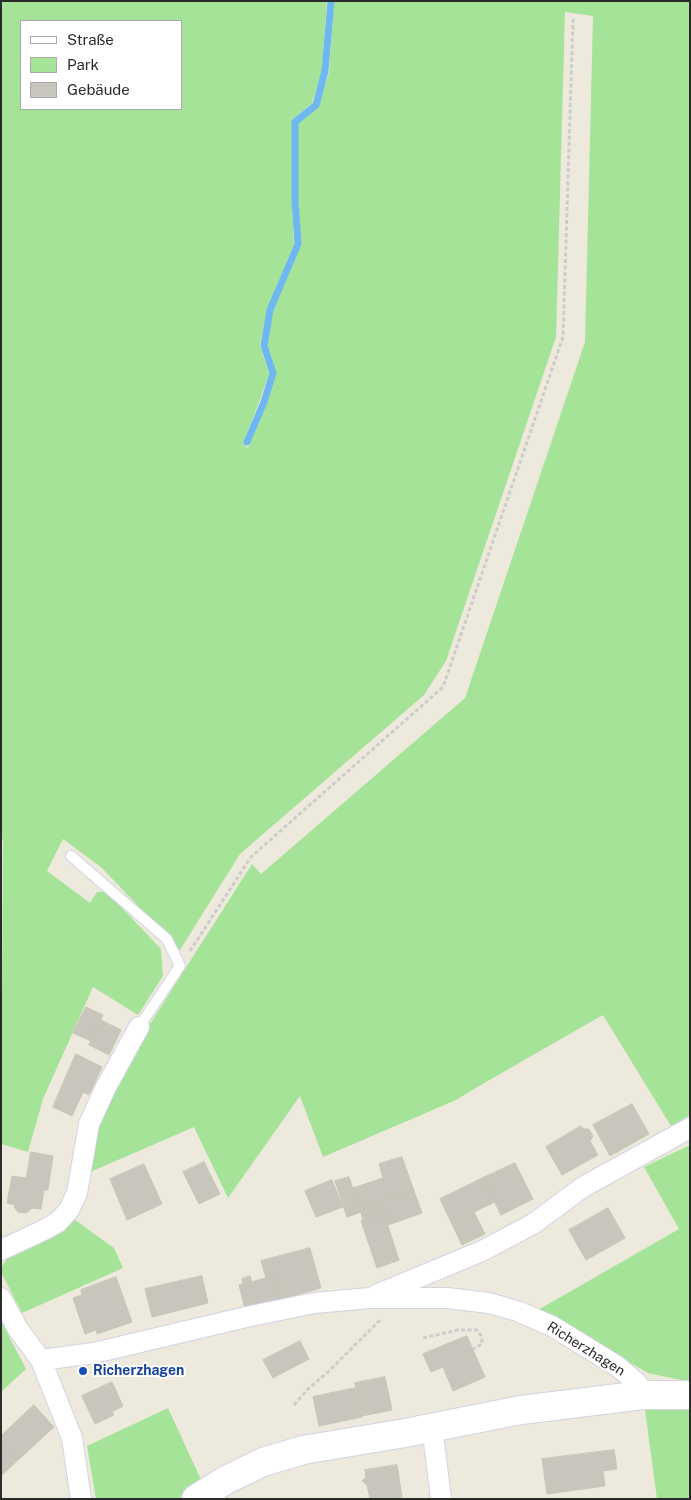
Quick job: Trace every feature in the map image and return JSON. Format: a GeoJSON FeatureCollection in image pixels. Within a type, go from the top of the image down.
{"type":"FeatureCollection","features":[{"type":"Feature","properties":{"kind":"street"},"geometry":{"type":"LineString","coordinates":[[1,1250],[58,1222],[69,1210],[78,1193],[89,1124],[106,1087],[138,1027]]}},
{"type":"Feature","properties":{"kind":"street","name":"Richerzhagen"},"geometry":{"type":"LineString","coordinates":[[370,1298],[482,1251],[533,1224],[583,1187],[690,1128]]}},
{"type":"Feature","properties":{"kind":"street"},"geometry":{"type":"LineString","coordinates":[[1,1298],[18,1330],[41,1360],[72,1438],[81,1499]]}},
{"type":"Feature","properties":{"kind":"street","name":"Richerzhagen"},"geometry":{"type":"LineString","coordinates":[[41,1360],[94,1353],[292,1307],[337,1300],[447,1298],[489,1304],[517,1311],[552,1326],[617,1366],[637,1383],[643,1396],[521,1410],[283,1455],[263,1462],[226,1480],[196,1499]]}},
{"type":"Feature","properties":{"kind":"street"},"geometry":{"type":"LineString","coordinates":[[643,1396],[690,1395]]}},
{"type":"Feature","properties":{"kind":"street"},"geometry":{"type":"LineString","coordinates":[[432,1426],[441,1499]]}},
{"type":"Feature","properties":{"kind":"lane"},"geometry":{"type":"LineString","coordinates":[[71,856],[167,939],[180,966],[138,1027]]}},
{"type":"Feature","properties":{"kind":"path"},"geometry":{"type":"LineString","coordinates":[[180,966],[251,857],[443,687],[563,337],[573,19]]}},
{"type":"Feature","properties":{"kind":"path"},"geometry":{"type":"LineString","coordinates":[[294,1405],[400,1299]]}},
{"type":"Feature","properties":{"kind":"path"},"geometry":{"type":"LineString","coordinates":[[423,1338],[458,1330],[477,1330],[482,1337],[482,1344],[473,1350]]}},
{"type":"Feature","properties":{"kind":"green space"},"geometry":{"type":"Polygon","coordinates":[[[1,1],[327,1],[322,71],[312,103],[292,120],[294,244],[267,310],[260,346],[269,373],[243,443],[248,448],[267,403],[276,373],[267,346],[273,311],[301,245],[298,201],[298,123],[318,107],[329,72],[334,1],[690,1],[690,1115],[671,1126],[603,1015],[456,1100],[323,1157],[300,1096],[228,1198],[194,1127],[88,1173],[104,1104],[150,1024],[252,864],[261,874],[465,698],[585,342],[593,16],[565,12],[556,337],[446,661],[424,695],[240,854],[180,950],[102,868],[63,839],[47,871],[90,903],[97,892],[106,891],[161,949],[163,976],[138,1015],[93,987],[43,1099],[28,1152],[1,1144],[3,839],[1,839],[1,1]]]}},
{"type":"Feature","properties":{"kind":"green space"},"geometry":{"type":"Polygon","coordinates":[[[690,1145],[690,1382],[648,1373],[538,1310],[679,1229],[644,1167],[690,1145]]]}},
{"type":"Feature","properties":{"kind":"green space"},"geometry":{"type":"Polygon","coordinates":[[[71,1217],[114,1248],[123,1268],[22,1313],[1,1272],[3,1265],[30,1241],[71,1217]]]}},
{"type":"Feature","properties":{"kind":"green space"},"geometry":{"type":"Polygon","coordinates":[[[1,1321],[26,1369],[1,1392],[1,1321]]]}},
{"type":"Feature","properties":{"kind":"green space"},"geometry":{"type":"Polygon","coordinates":[[[690,1404],[690,1499],[657,1499],[645,1410],[652,1405],[690,1404]]]}},
{"type":"Feature","properties":{"kind":"green space"},"geometry":{"type":"Polygon","coordinates":[[[168,1408],[203,1484],[178,1499],[96,1499],[87,1446],[168,1408]]]}},
{"type":"Feature","properties":{"kind":"building"},"geometry":{"type":"Polygon","coordinates":[[[86,1007],[103,1015],[91,1041],[73,1033],[86,1007]]]}},
{"type":"Feature","properties":{"kind":"building"},"geometry":{"type":"Polygon","coordinates":[[[101,1020],[121,1030],[109,1055],[89,1045],[101,1020]]]}},
{"type":"Feature","properties":{"kind":"building"},"geometry":{"type":"Polygon","coordinates":[[[76,1054],[102,1067],[89,1095],[83,1092],[72,1116],[53,1107],[76,1054]]]}},
{"type":"Feature","properties":{"kind":"building"},"geometry":{"type":"Polygon","coordinates":[[[632,1104],[649,1134],[610,1156],[593,1125],[632,1104]]]}},
{"type":"Feature","properties":{"kind":"building"},"geometry":{"type":"Polygon","coordinates":[[[581,1126],[583,1129],[589,1129],[593,1136],[590,1141],[598,1155],[562,1175],[546,1147],[581,1126]]]}},
{"type":"Feature","properties":{"kind":"building"},"geometry":{"type":"Polygon","coordinates":[[[31,1152],[53,1156],[48,1190],[44,1190],[41,1209],[31,1208],[26,1213],[18,1212],[14,1207],[15,1205],[7,1203],[12,1176],[26,1178],[31,1152]]]}},
{"type":"Feature","properties":{"kind":"building"},"geometry":{"type":"Polygon","coordinates":[[[402,1157],[414,1191],[360,1208],[353,1188],[383,1178],[379,1164],[402,1157]]]}},
{"type":"Feature","properties":{"kind":"building"},"geometry":{"type":"Polygon","coordinates":[[[204,1162],[220,1194],[199,1204],[183,1172],[204,1162]]]}},
{"type":"Feature","properties":{"kind":"building"},"geometry":{"type":"Polygon","coordinates":[[[515,1163],[533,1199],[501,1215],[483,1178],[515,1163]]]}},
{"type":"Feature","properties":{"kind":"building"},"geometry":{"type":"Polygon","coordinates":[[[144,1164],[162,1204],[127,1220],[110,1179],[144,1164]]]}},
{"type":"Feature","properties":{"kind":"building"},"geometry":{"type":"Polygon","coordinates":[[[349,1177],[361,1212],[347,1217],[335,1181],[349,1177]]]}},
{"type":"Feature","properties":{"kind":"building"},"geometry":{"type":"Polygon","coordinates":[[[483,1178],[495,1202],[474,1212],[485,1234],[462,1245],[440,1199],[483,1178]]]}},
{"type":"Feature","properties":{"kind":"building"},"geometry":{"type":"Polygon","coordinates":[[[332,1180],[343,1207],[316,1217],[305,1191],[332,1180]]]}},
{"type":"Feature","properties":{"kind":"building"},"geometry":{"type":"Polygon","coordinates":[[[414,1191],[422,1213],[388,1225],[384,1214],[374,1217],[370,1205],[414,1191]]]}},
{"type":"Feature","properties":{"kind":"building"},"geometry":{"type":"Polygon","coordinates":[[[370,1205],[374,1217],[384,1214],[399,1260],[377,1268],[361,1221],[363,1221],[360,1208],[370,1205]]]}},
{"type":"Feature","properties":{"kind":"building"},"geometry":{"type":"Polygon","coordinates":[[[608,1208],[625,1238],[586,1260],[569,1230],[608,1208]]]}},
{"type":"Feature","properties":{"kind":"building"},"geometry":{"type":"Polygon","coordinates":[[[310,1248],[321,1288],[278,1300],[272,1276],[266,1278],[261,1261],[310,1248]]]}},
{"type":"Feature","properties":{"kind":"building"},"geometry":{"type":"Polygon","coordinates":[[[202,1276],[208,1303],[152,1317],[145,1289],[202,1276]]]}},
{"type":"Feature","properties":{"kind":"building"},"geometry":{"type":"Polygon","coordinates":[[[250,1276],[252,1282],[272,1276],[278,1300],[245,1309],[239,1285],[243,1284],[242,1279],[250,1276]]]}},
{"type":"Feature","properties":{"kind":"building"},"geometry":{"type":"Polygon","coordinates":[[[116,1277],[132,1322],[97,1334],[96,1330],[85,1334],[73,1298],[82,1295],[81,1290],[116,1277]]]}},
{"type":"Feature","properties":{"kind":"building"},"geometry":{"type":"Polygon","coordinates":[[[467,1336],[485,1377],[453,1391],[443,1367],[431,1372],[423,1354],[467,1336]]]}},
{"type":"Feature","properties":{"kind":"building"},"geometry":{"type":"Polygon","coordinates":[[[300,1341],[309,1359],[273,1378],[263,1360],[300,1341]]]}},
{"type":"Feature","properties":{"kind":"building"},"geometry":{"type":"Polygon","coordinates":[[[385,1377],[392,1410],[362,1416],[355,1383],[385,1377]]]}},
{"type":"Feature","properties":{"kind":"building"},"geometry":{"type":"Polygon","coordinates":[[[112,1382],[123,1406],[112,1412],[114,1415],[95,1424],[82,1396],[112,1382]]]}},
{"type":"Feature","properties":{"kind":"building"},"geometry":{"type":"Polygon","coordinates":[[[355,1388],[362,1417],[319,1426],[313,1397],[355,1388]]]}},
{"type":"Feature","properties":{"kind":"building"},"geometry":{"type":"Polygon","coordinates":[[[34,1405],[54,1427],[16,1462],[1,1445],[1,1436],[34,1405]]]}},
{"type":"Feature","properties":{"kind":"building"},"geometry":{"type":"Polygon","coordinates":[[[1,1445],[16,1462],[1,1476],[1,1445]]]}},
{"type":"Feature","properties":{"kind":"building"},"geometry":{"type":"Polygon","coordinates":[[[614,1450],[617,1469],[603,1471],[605,1486],[547,1494],[542,1459],[614,1450]]]}},
{"type":"Feature","properties":{"kind":"building"},"geometry":{"type":"Polygon","coordinates":[[[397,1465],[402,1497],[370,1499],[367,1485],[362,1481],[366,1477],[365,1470],[397,1465]]]}},
{"type":"Feature","properties":{"kind":"waterway"},"geometry":{"type":"LineString","coordinates":[[247,442],[264,402],[273,373],[264,346],[270,310],[298,244],[295,201],[295,122],[316,105],[325,71],[331,1]]}},
{"type":"Feature","properties":{"kind":"place","name":"Richerzhagen"},"geometry":{"type":"Point","coordinates":[83,1371]}}]}
